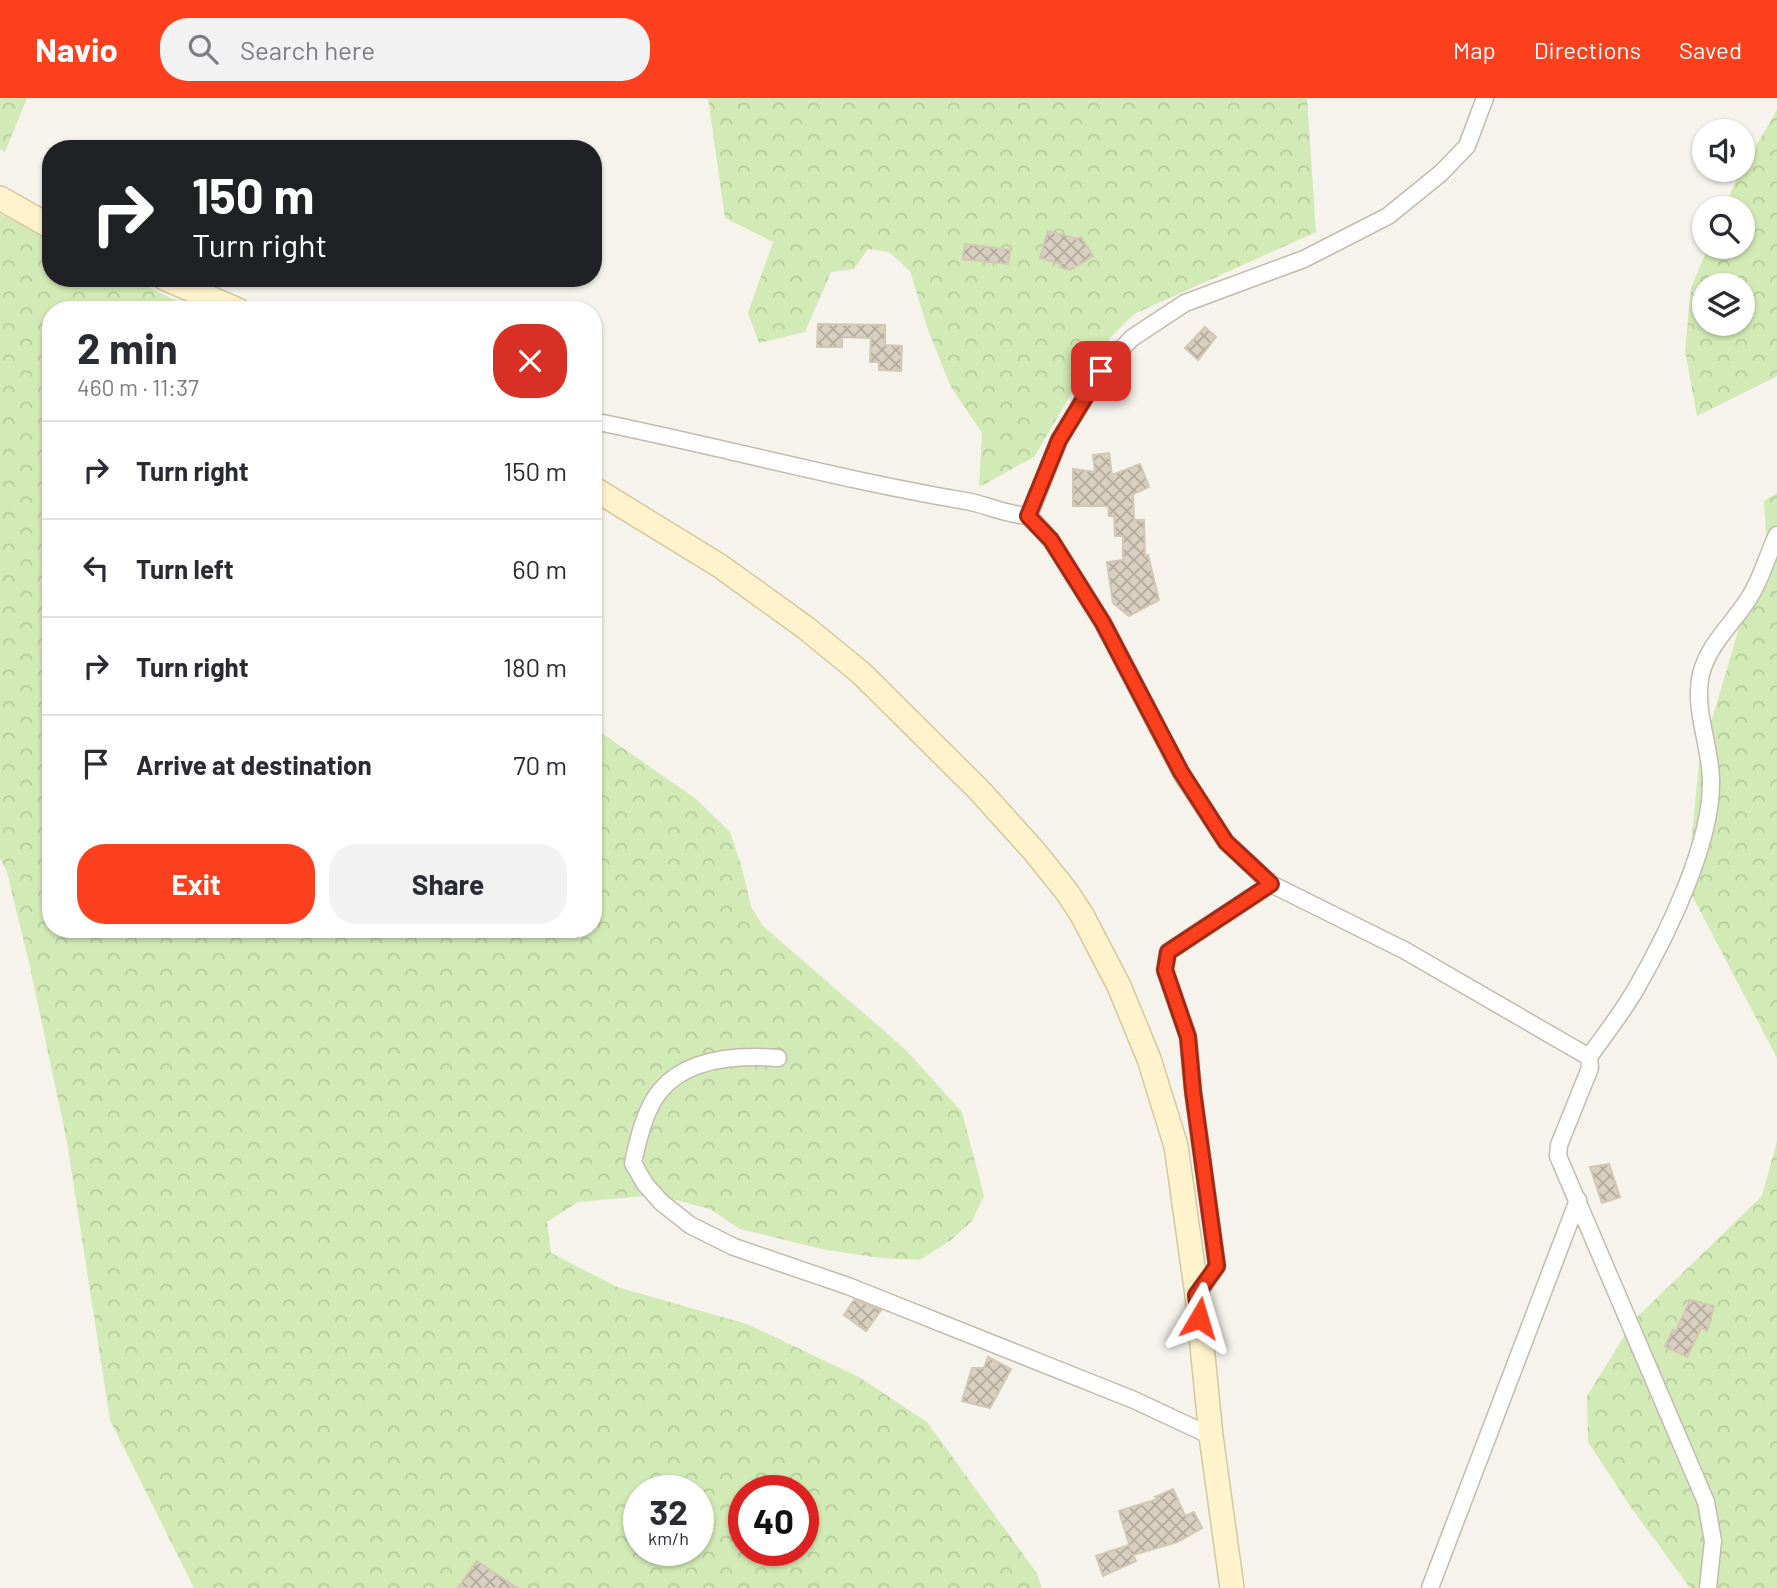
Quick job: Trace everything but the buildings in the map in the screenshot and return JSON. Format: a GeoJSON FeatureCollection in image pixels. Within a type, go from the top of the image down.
{"type":"FeatureCollection","features":[{"type":"Feature","properties":{"kind":"street"},"geometry":{"type":"LineString","coordinates":[[1028,516],[1059,440],[1101,371],[1132,338],[1185,303],[1304,259],[1388,216],[1441,173],[1467,146],[1485,98]]}},
{"type":"Feature","properties":{"kind":"street"},"geometry":{"type":"LineString","coordinates":[[0,198],[42,222]]}},
{"type":"Feature","properties":{"kind":"street"},"geometry":{"type":"LineString","coordinates":[[185,287],[217,301]]}},
{"type":"Feature","properties":{"kind":"street"},"geometry":{"type":"LineString","coordinates":[[602,423],[893,489],[983,504],[1018,516],[1028,516],[1051,540],[1103,623],[1181,772],[1226,842],[1271,884],[1404,950],[1589,1057]]}},
{"type":"Feature","properties":{"kind":"street"},"geometry":{"type":"LineString","coordinates":[[602,494],[720,566],[806,628],[861,673],[979,790],[1034,851],[1082,915],[1119,986],[1149,1059],[1176,1146],[1232,1588]]}},
{"type":"Feature","properties":{"kind":"street"},"geometry":{"type":"LineString","coordinates":[[1708,1588],[1713,1541],[1706,1502],[1559,1156],[1559,1145],[1590,1068],[1589,1057],[1637,988],[1680,900],[1702,841],[1708,819],[1711,779],[1699,698],[1701,675],[1707,656],[1722,632],[1748,601],[1762,577],[1777,535]]}},
{"type":"Feature","properties":{"kind":"street"},"geometry":{"type":"LineString","coordinates":[[1196,1295],[1217,1266],[1188,1037],[1165,970],[1168,952],[1271,884]]}},
{"type":"Feature","properties":{"kind":"street"},"geometry":{"type":"LineString","coordinates":[[778,1058],[722,1059],[688,1069],[660,1091],[647,1116],[633,1163],[645,1184],[661,1202],[690,1225],[734,1247],[848,1286],[1134,1401],[1211,1436]]}},
{"type":"Feature","properties":{"kind":"street"},"geometry":{"type":"LineString","coordinates":[[1430,1588],[1578,1200]]}},
{"type":"Feature","properties":{"kind":"green space"},"geometry":{"type":"Polygon","coordinates":[[[0,98],[27,98],[5,152],[0,149],[0,98]]]}},
{"type":"Feature","properties":{"kind":"green space"},"geometry":{"type":"Polygon","coordinates":[[[708,98],[1307,98],[1316,232],[1134,314],[1095,353],[1034,457],[979,487],[982,433],[951,387],[928,330],[910,271],[889,252],[868,249],[854,269],[831,272],[805,332],[759,343],[748,313],[773,242],[725,218],[708,98]]]}},
{"type":"Feature","properties":{"kind":"green space"},"geometry":{"type":"Polygon","coordinates":[[[1777,110],[1777,376],[1697,416],[1685,351],[1692,286],[1692,336],[1755,336],[1755,273],[1697,273],[1703,259],[1755,259],[1755,196],[1729,196],[1735,182],[1755,182],[1755,148],[1777,110]]]}},
{"type":"Feature","properties":{"kind":"green space"},"geometry":{"type":"Polygon","coordinates":[[[0,214],[42,235],[42,287],[148,287],[177,301],[42,301],[42,938],[602,938],[602,733],[696,799],[730,832],[751,907],[763,926],[905,1049],[962,1112],[984,1196],[972,1221],[951,1240],[920,1260],[881,1258],[826,1250],[740,1229],[710,1209],[657,1195],[578,1202],[547,1222],[551,1253],[617,1287],[747,1324],[859,1377],[927,1422],[1036,1572],[1042,1588],[194,1588],[110,1420],[67,1142],[7,872],[0,858],[0,214]]]}},
{"type":"Feature","properties":{"kind":"green space"},"geometry":{"type":"Polygon","coordinates":[[[1777,493],[1777,1058],[1687,886],[1699,763],[1766,537],[1764,501],[1777,493]]]}},
{"type":"Feature","properties":{"kind":"green space"},"geometry":{"type":"Polygon","coordinates":[[[1777,1141],[1777,1588],[1690,1588],[1630,1506],[1588,1442],[1587,1396],[1635,1319],[1762,1196],[1777,1141]]]}},
{"type":"Feature","properties":{"kind":"route"},"geometry":{"type":"LineString","coordinates":[[1101,371],[1059,440],[1028,516],[1051,540],[1103,623],[1181,772],[1226,842],[1271,884],[1168,952],[1165,970],[1188,1037],[1217,1266],[1196,1295],[1199,1318]]}}]}
